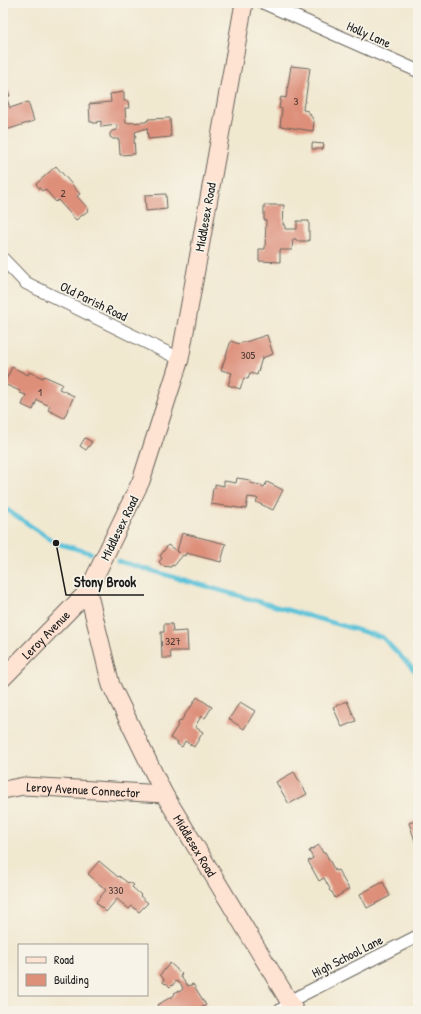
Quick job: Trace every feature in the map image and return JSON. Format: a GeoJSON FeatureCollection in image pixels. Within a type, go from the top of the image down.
{"type":"FeatureCollection","features":[{"type":"Feature","properties":{"kind":"main road","name":"Middlesex Road"},"geometry":{"type":"LineString","coordinates":[[244,3],[180,359],[141,481],[88,591],[111,685],[164,794],[292,1006]]}},
{"type":"Feature","properties":{"kind":"main road","name":"Leroy Avenue"},"geometry":{"type":"LineString","coordinates":[[3,678],[88,591]]}},
{"type":"Feature","properties":{"kind":"main road","name":"Leroy Avenue Connector"},"geometry":{"type":"LineString","coordinates":[[3,790],[24,786],[164,794]]}},
{"type":"Feature","properties":{"kind":"street","name":"Holly Lane"},"geometry":{"type":"LineString","coordinates":[[264,3],[418,71]]}},
{"type":"Feature","properties":{"kind":"street","name":"Old Parish Road"},"geometry":{"type":"LineString","coordinates":[[3,259],[26,283],[180,359]]}},
{"type":"Feature","properties":{"kind":"street","name":"High School Lane"},"geometry":{"type":"LineString","coordinates":[[292,1006],[418,936]]}},
{"type":"Feature","properties":{"kind":"lane"},"geometry":{"type":"LineString","coordinates":[[273,1011],[292,1006]]}},
{"type":"Feature","properties":{"kind":"building"},"geometry":{"type":"Polygon","coordinates":[[[291,66],[310,68],[303,110],[308,111],[314,121],[313,131],[280,126],[282,109],[279,108],[281,97],[286,98],[291,66]]]}},
{"type":"Feature","properties":{"kind":"building"},"geometry":{"type":"Polygon","coordinates":[[[7,87],[10,96],[6,97],[10,108],[28,102],[34,121],[3,131],[3,88],[7,87]]]}},
{"type":"Feature","properties":{"kind":"building"},"geometry":{"type":"Polygon","coordinates":[[[124,92],[124,101],[128,101],[129,108],[125,108],[126,123],[146,122],[148,119],[170,118],[171,137],[148,139],[147,128],[135,132],[135,154],[120,155],[119,139],[113,139],[110,137],[110,133],[112,131],[117,130],[117,125],[101,127],[101,121],[96,122],[97,123],[90,122],[89,104],[111,102],[110,94],[124,92]]]}},
{"type":"Feature","properties":{"kind":"building"},"geometry":{"type":"Polygon","coordinates":[[[312,143],[324,144],[323,149],[312,149],[312,143]]]}},
{"type":"Feature","properties":{"kind":"building"},"geometry":{"type":"Polygon","coordinates":[[[56,166],[80,194],[77,196],[89,210],[76,220],[58,200],[56,202],[45,189],[42,191],[36,184],[56,166]]]}},
{"type":"Feature","properties":{"kind":"building"},"geometry":{"type":"Polygon","coordinates":[[[166,194],[167,209],[146,211],[145,195],[166,194]]]}},
{"type":"Feature","properties":{"kind":"building"},"geometry":{"type":"Polygon","coordinates":[[[264,205],[284,205],[283,225],[285,225],[285,229],[297,229],[297,221],[309,221],[309,241],[296,241],[296,239],[293,239],[292,250],[280,250],[280,262],[259,261],[259,249],[265,249],[266,220],[264,220],[264,205]]]}},
{"type":"Feature","properties":{"kind":"building"},"geometry":{"type":"Polygon","coordinates":[[[267,335],[273,354],[262,358],[257,375],[250,373],[248,379],[244,378],[240,389],[228,385],[232,373],[221,370],[231,341],[239,344],[267,335]]]}},
{"type":"Feature","properties":{"kind":"building"},"geometry":{"type":"Polygon","coordinates":[[[12,367],[28,375],[29,372],[43,378],[44,376],[62,384],[59,389],[74,396],[64,418],[48,410],[50,406],[37,400],[33,410],[22,405],[26,395],[4,384],[12,367]]]}},
{"type":"Feature","properties":{"kind":"building"},"geometry":{"type":"Polygon","coordinates":[[[85,438],[92,442],[86,450],[80,446],[85,438]]]}},
{"type":"Feature","properties":{"kind":"building"},"geometry":{"type":"Polygon","coordinates":[[[237,478],[250,480],[250,483],[264,487],[267,482],[283,490],[273,510],[256,502],[258,499],[248,497],[246,509],[211,504],[215,484],[224,486],[224,481],[236,483],[237,478]]]}},
{"type":"Feature","properties":{"kind":"building"},"geometry":{"type":"Polygon","coordinates":[[[182,533],[226,544],[221,562],[186,553],[185,556],[183,555],[174,566],[163,566],[159,562],[162,558],[160,556],[168,545],[179,553],[177,551],[182,533]]]}},
{"type":"Feature","properties":{"kind":"building"},"geometry":{"type":"Polygon","coordinates":[[[164,624],[172,624],[173,632],[187,631],[188,651],[170,651],[171,658],[162,658],[161,632],[164,632],[164,624]]]}},
{"type":"Feature","properties":{"kind":"building"},"geometry":{"type":"Polygon","coordinates":[[[197,697],[212,707],[205,718],[201,716],[195,727],[203,732],[194,747],[185,741],[182,747],[177,744],[178,742],[170,738],[180,720],[181,721],[197,697]]]}},
{"type":"Feature","properties":{"kind":"building"},"geometry":{"type":"Polygon","coordinates":[[[347,701],[356,721],[342,727],[333,707],[347,701]]]}},
{"type":"Feature","properties":{"kind":"building"},"geometry":{"type":"Polygon","coordinates":[[[240,702],[255,711],[244,729],[229,719],[240,702]]]}},
{"type":"Feature","properties":{"kind":"building"},"geometry":{"type":"Polygon","coordinates":[[[294,772],[307,794],[289,804],[276,782],[294,772]]]}},
{"type":"Feature","properties":{"kind":"building"},"geometry":{"type":"Polygon","coordinates":[[[418,820],[418,843],[416,844],[409,823],[418,820]]]}},
{"type":"Feature","properties":{"kind":"building"},"geometry":{"type":"Polygon","coordinates":[[[319,845],[323,853],[325,852],[335,871],[338,870],[349,889],[335,898],[329,890],[330,889],[324,878],[319,881],[308,861],[313,858],[309,851],[319,845]]]}},
{"type":"Feature","properties":{"kind":"building"},"geometry":{"type":"Polygon","coordinates":[[[99,861],[118,877],[119,876],[128,883],[129,882],[134,885],[132,887],[148,903],[139,912],[132,906],[129,909],[117,899],[106,912],[96,902],[106,890],[88,874],[99,861]]]}},
{"type":"Feature","properties":{"kind":"building"},"geometry":{"type":"Polygon","coordinates":[[[383,882],[390,896],[367,908],[360,894],[383,882]]]}},
{"type":"Feature","properties":{"kind":"building"},"geometry":{"type":"Polygon","coordinates":[[[170,963],[182,974],[180,976],[188,986],[193,984],[206,1005],[196,1011],[177,1011],[176,1008],[170,1011],[159,1011],[157,1005],[173,996],[175,994],[174,993],[183,989],[181,984],[176,981],[170,987],[163,982],[164,980],[160,975],[170,963]]]}},
{"type":"Feature","properties":{"kind":"waterway"},"geometry":{"type":"LineString","coordinates":[[3,507],[56,543],[91,553]]}},
{"type":"Feature","properties":{"kind":"waterway"},"geometry":{"type":"LineString","coordinates":[[118,561],[382,637],[418,674]]}},
{"type":"Feature","properties":{"kind":"place","name":"Stony Brook"},"geometry":{"type":"Point","coordinates":[56,543]}}]}
